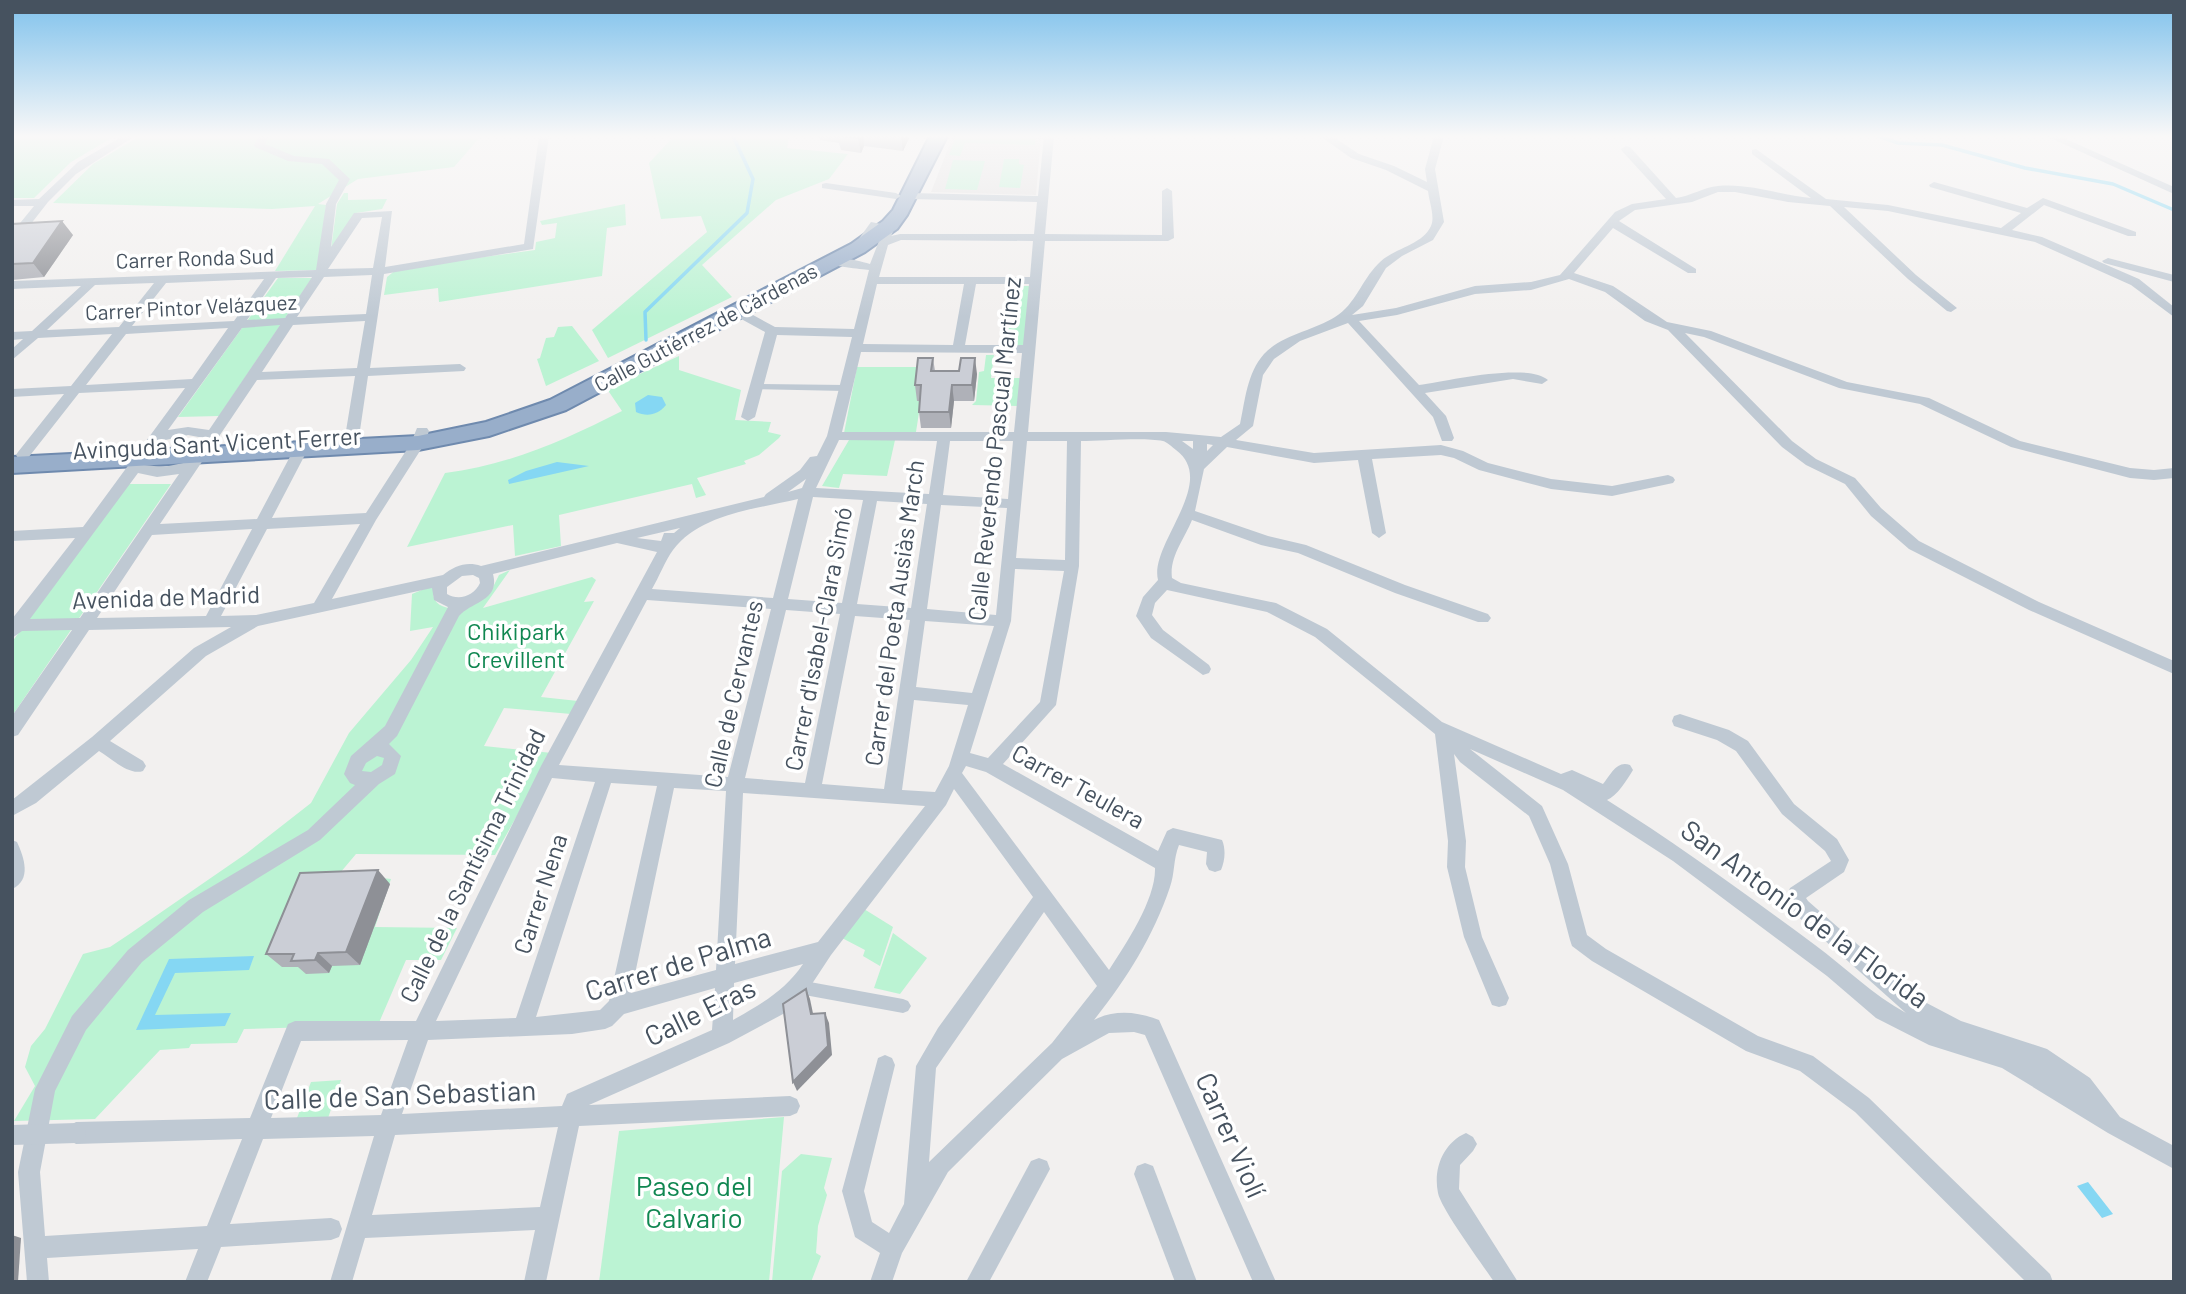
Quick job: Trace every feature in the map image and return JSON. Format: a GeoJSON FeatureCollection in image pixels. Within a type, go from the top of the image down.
{"type":"FeatureCollection","features":[{"type":"Feature","properties":{"kind":"highway","name":"Calle Gutiérrez de Cárdenas"},"geometry":{"type":"LineString","coordinates":[[420,437],[467,436],[513,423],[558,405],[738,312],[888,228],[903,196]]}},
{"type":"Feature","properties":{"kind":"highway","name":"Calle Gutiérrez de Cárdenas"},"geometry":{"type":"LineString","coordinates":[[420,437],[501,419],[552,398],[843,253]]}},
{"type":"Feature","properties":{"kind":"highway","name":"Avinguda Sant Vicent Ferrer"},"geometry":{"type":"LineString","coordinates":[[202,450],[352,437],[420,437]]}},
{"type":"Feature","properties":{"kind":"highway","name":"Avinguda Sant Vicent Ferrer"},"geometry":{"type":"LineString","coordinates":[[15,462],[145,452],[301,449],[420,437]]}},
{"type":"Feature","properties":{"kind":"street"},"geometry":{"type":"LineString","coordinates":[[12,242],[48,196]]}},
{"type":"Feature","properties":{"kind":"street"},"geometry":{"type":"LineString","coordinates":[[323,273],[331,204],[335,196]]}},
{"type":"Feature","properties":{"kind":"street","name":"Carrer Ronda Sud"},"geometry":{"type":"LineString","coordinates":[[12,285],[379,271],[529,247],[536,196]]}},
{"type":"Feature","properties":{"kind":"street"},"geometry":{"type":"LineString","coordinates":[[921,196],[1043,199]]}},
{"type":"Feature","properties":{"kind":"street"},"geometry":{"type":"LineString","coordinates":[[807,492],[834,436],[878,257],[888,228],[1040,237],[1168,238],[1167,196]]}},
{"type":"Feature","properties":{"kind":"street"},"geometry":{"type":"LineString","coordinates":[[1344,320],[1359,303],[1382,266],[1398,254],[1429,238],[1438,222],[1435,196]]}},
{"type":"Feature","properties":{"kind":"street"},"geometry":{"type":"LineString","coordinates":[[1669,196],[1674,202]]}},
{"type":"Feature","properties":{"kind":"street"},"geometry":{"type":"LineString","coordinates":[[1192,462],[1246,426],[1257,374],[1269,356],[1296,338],[1344,320],[1397,311],[1475,290],[1531,286],[1567,274],[1619,214],[1632,207],[1698,196]]}},
{"type":"Feature","properties":{"kind":"street"},"geometry":{"type":"LineString","coordinates":[[1774,196],[1888,208],[2038,239],[2174,279]]}},
{"type":"Feature","properties":{"kind":"street"},"geometry":{"type":"LineString","coordinates":[[1819,196],[1951,308]]}},
{"type":"Feature","properties":{"kind":"street"},"geometry":{"type":"LineString","coordinates":[[1974,196],[2029,212]]}},
{"type":"Feature","properties":{"kind":"street","name":"Calle Reverendo Pascual Martínez"},"geometry":{"type":"LineString","coordinates":[[940,800],[956,765],[1003,621],[1043,199]]}},
{"type":"Feature","properties":{"kind":"street"},"geometry":{"type":"LineString","coordinates":[[2003,232],[2043,201],[2132,234]]}},
{"type":"Feature","properties":{"kind":"street"},"geometry":{"type":"LineString","coordinates":[[12,203],[42,202]]}},
{"type":"Feature","properties":{"kind":"street"},"geometry":{"type":"LineString","coordinates":[[12,730],[323,273],[358,215],[388,213],[352,437]]}},
{"type":"Feature","properties":{"kind":"street"},"geometry":{"type":"LineString","coordinates":[[1612,222],[1692,271]]}},
{"type":"Feature","properties":{"kind":"street"},"geometry":{"type":"LineString","coordinates":[[2038,239],[2135,282],[2174,313]]}},
{"type":"Feature","properties":{"kind":"street"},"geometry":{"type":"LineString","coordinates":[[843,253],[867,249],[878,257]]}},
{"type":"Feature","properties":{"kind":"street"},"geometry":{"type":"LineString","coordinates":[[843,253],[849,262],[867,267]]}},
{"type":"Feature","properties":{"kind":"street"},"geometry":{"type":"LineString","coordinates":[[843,253],[867,267],[873,280]]}},
{"type":"Feature","properties":{"kind":"street"},"geometry":{"type":"LineString","coordinates":[[1567,274],[1609,289],[1649,318],[1672,327],[1707,334],[1844,385],[1924,401],[2016,444],[2130,473],[2174,473]]}},
{"type":"Feature","properties":{"kind":"street"},"geometry":{"type":"LineString","coordinates":[[14,628],[88,532],[273,275]]}},
{"type":"Feature","properties":{"kind":"street"},"geometry":{"type":"LineString","coordinates":[[15,462],[163,279]]}},
{"type":"Feature","properties":{"kind":"street"},"geometry":{"type":"LineString","coordinates":[[873,280],[1036,281]]}},
{"type":"Feature","properties":{"kind":"street"},"geometry":{"type":"LineString","coordinates":[[958,349],[971,280]]}},
{"type":"Feature","properties":{"kind":"street"},"geometry":{"type":"LineString","coordinates":[[12,356],[92,282]]}},
{"type":"Feature","properties":{"kind":"street"},"geometry":{"type":"LineString","coordinates":[[738,312],[772,331],[860,333]]}},
{"type":"Feature","properties":{"kind":"street","name":"Carrer Pintor Velázquez"},"geometry":{"type":"LineString","coordinates":[[12,336],[371,317]]}},
{"type":"Feature","properties":{"kind":"street"},"geometry":{"type":"LineString","coordinates":[[1344,320],[1439,416],[1447,438]]}},
{"type":"Feature","properties":{"kind":"street"},"geometry":{"type":"LineString","coordinates":[[1672,327],[1787,444],[1811,462],[1850,481],[1876,512],[1914,545],[2034,606],[2174,668]]}},
{"type":"Feature","properties":{"kind":"street"},"geometry":{"type":"LineString","coordinates":[[748,417],[772,331]]}},
{"type":"Feature","properties":{"kind":"street"},"geometry":{"type":"LineString","coordinates":[[857,348],[1029,349]]}},
{"type":"Feature","properties":{"kind":"street"},"geometry":{"type":"LineString","coordinates":[[253,376],[460,368]]}},
{"type":"Feature","properties":{"kind":"street"},"geometry":{"type":"LineString","coordinates":[[1416,390],[1513,376],[1542,380]]}},
{"type":"Feature","properties":{"kind":"street"},"geometry":{"type":"LineString","coordinates":[[12,393],[196,383]]}},
{"type":"Feature","properties":{"kind":"street"},"geometry":{"type":"LineString","coordinates":[[755,387],[845,388]]}},
{"type":"Feature","properties":{"kind":"street"},"geometry":{"type":"LineString","coordinates":[[170,419],[194,423],[224,418]]}},
{"type":"Feature","properties":{"kind":"street"},"geometry":{"type":"LineString","coordinates":[[834,436],[1166,436],[1197,438],[1314,458],[1441,450],[1458,454],[1484,467],[1551,484],[1612,491],[1668,480]]}},
{"type":"Feature","properties":{"kind":"street"},"geometry":{"type":"LineString","coordinates":[[765,501],[805,473],[834,436]]}},
{"type":"Feature","properties":{"kind":"street","name":"Carrer del Poeta Ausiàs March"},"geometry":{"type":"LineString","coordinates":[[892,796],[944,436]]}},
{"type":"Feature","properties":{"kind":"street"},"geometry":{"type":"LineString","coordinates":[[1166,436],[1192,462]]}},
{"type":"Feature","properties":{"kind":"street"},"geometry":{"type":"LineString","coordinates":[[320,606],[420,437]]}},
{"type":"Feature","properties":{"kind":"street"},"geometry":{"type":"LineString","coordinates":[[991,766],[1048,705],[1072,566],[1074,438]]}},
{"type":"Feature","properties":{"kind":"street"},"geometry":{"type":"LineString","coordinates":[[1197,438],[1202,455],[1192,462],[1187,513],[1168,554],[1164,576],[1166,581],[1148,601],[1144,616],[1157,634],[1203,669]]}},
{"type":"Feature","properties":{"kind":"street"},"geometry":{"type":"LineString","coordinates":[[211,621],[301,449]]}},
{"type":"Feature","properties":{"kind":"street"},"geometry":{"type":"LineString","coordinates":[[1363,455],[1379,533]]}},
{"type":"Feature","properties":{"kind":"street"},"geometry":{"type":"LineString","coordinates":[[805,473],[807,492]]}},
{"type":"Feature","properties":{"kind":"street"},"geometry":{"type":"LineString","coordinates":[[123,484],[154,480],[181,482]]}},
{"type":"Feature","properties":{"kind":"street"},"geometry":{"type":"LineString","coordinates":[[481,571],[488,579],[485,590],[472,600],[460,604],[449,603],[439,596],[438,591],[444,580],[458,571],[481,571],[807,492],[1014,504]]}},
{"type":"Feature","properties":{"kind":"street","name":"Calle de Cervantes"},"geometry":{"type":"LineString","coordinates":[[722,1036],[735,785],[807,492]]}},
{"type":"Feature","properties":{"kind":"street","name":"Carrer d'Isabel-Clara Simó"},"geometry":{"type":"LineString","coordinates":[[813,790],[871,496]]}},
{"type":"Feature","properties":{"kind":"street","name":"Calle de la Santísima Trinidad"},"geometry":{"type":"LineString","coordinates":[[341,1282],[388,1125],[421,1031],[547,771],[668,546],[690,528],[717,512]]}},
{"type":"Feature","properties":{"kind":"street"},"geometry":{"type":"LineString","coordinates":[[1187,513],[1266,541],[1311,552],[1400,589],[1483,618]]}},
{"type":"Feature","properties":{"kind":"street"},"geometry":{"type":"LineString","coordinates":[[149,530],[370,518]]}},
{"type":"Feature","properties":{"kind":"street"},"geometry":{"type":"LineString","coordinates":[[614,538],[651,547],[668,546],[670,524]]}},
{"type":"Feature","properties":{"kind":"street"},"geometry":{"type":"LineString","coordinates":[[12,536],[88,532]]}},
{"type":"Feature","properties":{"kind":"street"},"geometry":{"type":"LineString","coordinates":[[1009,563],[1072,566]]}},
{"type":"Feature","properties":{"kind":"street","name":"Avenida de Madrid"},"geometry":{"type":"LineString","coordinates":[[14,628],[256,621],[444,580]]}},
{"type":"Feature","properties":{"kind":"street","name":"San Antonio de la Florida"},"geometry":{"type":"LineString","coordinates":[[1166,581],[1177,588],[1271,607],[1321,633],[1443,729],[1466,757],[1536,811],[1559,864],[1579,940],[1599,955],[1753,1044],[1806,1063],[1862,1105],[2042,1282]]}},
{"type":"Feature","properties":{"kind":"street"},"geometry":{"type":"LineString","coordinates":[[644,594],[1003,621]]}},
{"type":"Feature","properties":{"kind":"street"},"geometry":{"type":"LineString","coordinates":[[391,732],[392,765],[385,774],[365,778],[353,774],[354,764],[391,732],[453,612],[460,604]]}},
{"type":"Feature","properties":{"kind":"street"},"geometry":{"type":"LineString","coordinates":[[12,809],[30,798],[98,742],[200,652],[256,621]]}},
{"type":"Feature","properties":{"kind":"street"},"geometry":{"type":"LineString","coordinates":[[906,693],[978,700]]}},
{"type":"Feature","properties":{"kind":"street"},"geometry":{"type":"LineString","coordinates":[[1680,721],[1723,735],[1742,746],[1788,809],[1835,850],[1840,860],[1838,866],[1797,894],[1801,907],[1914,1007],[1956,1029],[2017,1047],[2051,1062],[2083,1086],[2115,1126]]}},
{"type":"Feature","properties":{"kind":"street"},"geometry":{"type":"LineString","coordinates":[[1443,729],[1457,841],[1456,867],[1473,937],[1499,998]]}},
{"type":"Feature","properties":{"kind":"street","name":"San Antonio de la Florida"},"geometry":{"type":"LineString","coordinates":[[1443,729],[1559,781],[1679,855],[1834,970],[1883,1011],[1929,1035],[2006,1059],[2027,1069],[2115,1126],[2174,1158]]}},
{"type":"Feature","properties":{"kind":"street"},"geometry":{"type":"LineString","coordinates":[[98,742],[137,766]]}},
{"type":"Feature","properties":{"kind":"street"},"geometry":{"type":"LineString","coordinates":[[370,751],[382,749],[390,752]]}},
{"type":"Feature","properties":{"kind":"street"},"geometry":{"type":"LineString","coordinates":[[956,765],[1044,897],[1110,987]]}},
{"type":"Feature","properties":{"kind":"street","name":"Carrer Teulera"},"geometry":{"type":"LineString","coordinates":[[956,765],[991,766],[1164,867]]}},
{"type":"Feature","properties":{"kind":"street"},"geometry":{"type":"LineString","coordinates":[[1559,781],[1572,777],[1605,793],[1624,770]]}},
{"type":"Feature","properties":{"kind":"street"},"geometry":{"type":"LineString","coordinates":[[547,771],[940,800]]}},
{"type":"Feature","properties":{"kind":"street","name":"Carrer Nena"},"geometry":{"type":"LineString","coordinates":[[523,1027],[605,776]]}},
{"type":"Feature","properties":{"kind":"street"},"geometry":{"type":"LineString","coordinates":[[38,1282],[29,1172],[45,1089],[79,1023],[135,956],[186,914],[314,835],[348,803],[365,778]]}},
{"type":"Feature","properties":{"kind":"street"},"geometry":{"type":"LineString","coordinates":[[618,1006],[667,780]]}},
{"type":"Feature","properties":{"kind":"street","name":"Calle Eras"},"geometry":{"type":"LineString","coordinates":[[571,1116],[574,1101],[722,1036],[776,1007],[799,987],[824,949],[940,800]]}},
{"type":"Feature","properties":{"kind":"street"},"geometry":{"type":"LineString","coordinates":[[881,1282],[893,1248],[940,1164],[1055,1052],[1110,987],[1144,930],[1173,836],[1216,846],[1215,864]]}},
{"type":"Feature","properties":{"kind":"street"},"geometry":{"type":"LineString","coordinates":[[12,846],[19,864],[16,879],[12,883]]}},
{"type":"Feature","properties":{"kind":"street"},"geometry":{"type":"LineString","coordinates":[[915,1206],[926,1066],[1044,897]]}},
{"type":"Feature","properties":{"kind":"street","name":"Carrer de Palma"},"geometry":{"type":"LineString","coordinates":[[257,1129],[295,1031],[421,1031],[605,1020],[618,1006],[824,949]]}},
{"type":"Feature","properties":{"kind":"street"},"geometry":{"type":"LineString","coordinates":[[799,987],[903,1006]]}},
{"type":"Feature","properties":{"kind":"street","name":"Carrer Violí"},"geometry":{"type":"LineString","coordinates":[[1055,1052],[1107,1024],[1134,1022],[1152,1027],[1265,1282]]}},
{"type":"Feature","properties":{"kind":"street"},"geometry":{"type":"LineString","coordinates":[[885,1065],[853,1191],[863,1229],[893,1248]]}},
{"type":"Feature","properties":{"kind":"street","name":"Calle de San Sebastian"},"geometry":{"type":"LineString","coordinates":[[12,1135],[388,1125],[790,1106]]}},
{"type":"Feature","properties":{"kind":"street"},"geometry":{"type":"LineString","coordinates":[[536,1282],[571,1116]]}},
{"type":"Feature","properties":{"kind":"street"},"geometry":{"type":"LineString","coordinates":[[196,1282],[257,1129]]}},
{"type":"Feature","properties":{"kind":"street"},"geometry":{"type":"LineString","coordinates":[[1466,1143],[1450,1160],[1448,1192],[1507,1282]]}},
{"type":"Feature","properties":{"kind":"street"},"geometry":{"type":"LineString","coordinates":[[977,1282],[1039,1170]]}},
{"type":"Feature","properties":{"kind":"street"},"geometry":{"type":"LineString","coordinates":[[1145,1174],[1186,1282]]}},
{"type":"Feature","properties":{"kind":"street"},"geometry":{"type":"LineString","coordinates":[[357,1227],[549,1218]]}},
{"type":"Feature","properties":{"kind":"street"},"geometry":{"type":"LineString","coordinates":[[34,1248],[331,1229]]}},
{"type":"Feature","properties":{"kind":"green space"},"geometry":{"type":"Polygon","coordinates":[[[12,196],[36,196],[34,198],[12,196]]]}},
{"type":"Feature","properties":{"kind":"green space"},"geometry":{"type":"Polygon","coordinates":[[[60,196],[330,196],[318,204],[326,205],[319,270],[275,271],[315,206],[272,209],[53,203],[60,196]]]}},
{"type":"Feature","properties":{"kind":"green space"},"geometry":{"type":"Polygon","coordinates":[[[342,196],[348,196],[348,200],[387,199],[382,209],[356,213],[330,257],[337,204],[342,196]]]}},
{"type":"Feature","properties":{"kind":"green space"},"geometry":{"type":"Polygon","coordinates":[[[656,196],[785,196],[776,200],[702,265],[732,297],[608,358],[592,330],[707,232],[701,216],[661,219],[656,196]]]}},
{"type":"Feature","properties":{"kind":"green space"},"geometry":{"type":"Polygon","coordinates":[[[625,204],[626,225],[607,228],[602,276],[439,302],[438,288],[384,295],[387,277],[397,269],[535,250],[536,242],[555,238],[557,223],[542,225],[540,221],[625,204]]]}},
{"type":"Feature","properties":{"kind":"green space"},"geometry":{"type":"Polygon","coordinates":[[[278,278],[312,278],[219,416],[178,417],[278,278]]]}},
{"type":"Feature","properties":{"kind":"green space"},"geometry":{"type":"Polygon","coordinates":[[[1018,286],[1030,286],[1024,345],[1000,345],[1005,300],[1017,300],[1018,286]]]}},
{"type":"Feature","properties":{"kind":"green space"},"geometry":{"type":"Polygon","coordinates":[[[572,326],[599,361],[546,386],[537,359],[540,358],[546,338],[554,337],[558,327],[572,326]]]}},
{"type":"Feature","properties":{"kind":"green space"},"geometry":{"type":"Polygon","coordinates":[[[986,355],[994,355],[991,378],[1025,378],[1023,406],[972,405],[976,401],[979,372],[984,371],[986,355]]]}},
{"type":"Feature","properties":{"kind":"green space"},"geometry":{"type":"Polygon","coordinates":[[[679,356],[679,370],[741,390],[735,420],[771,422],[768,432],[781,435],[779,438],[759,455],[744,461],[746,464],[697,478],[706,495],[696,498],[692,484],[559,515],[561,546],[515,556],[513,525],[407,547],[445,473],[514,458],[622,411],[607,389],[679,356]]]}},
{"type":"Feature","properties":{"kind":"green space"},"geometry":{"type":"Polygon","coordinates":[[[857,367],[926,367],[916,432],[844,433],[857,367]]]}},
{"type":"Feature","properties":{"kind":"green space"},"geometry":{"type":"Polygon","coordinates":[[[849,440],[895,440],[887,476],[843,474],[839,488],[822,486],[849,440]]]}},
{"type":"Feature","properties":{"kind":"green space"},"geometry":{"type":"Polygon","coordinates":[[[126,484],[171,484],[12,716],[12,642],[126,484]]]}},
{"type":"Feature","properties":{"kind":"green space","name":"Chikipark Crevillent"},"geometry":{"type":"Polygon","coordinates":[[[510,570],[483,608],[592,577],[596,580],[584,602],[594,601],[541,697],[578,701],[571,714],[504,708],[484,746],[552,753],[495,855],[356,854],[340,873],[391,879],[375,927],[457,928],[441,960],[406,960],[378,1025],[244,1029],[237,1043],[191,1044],[189,1048],[160,1050],[95,1119],[14,1121],[35,1086],[25,1067],[31,1046],[45,1029],[83,954],[110,947],[247,853],[311,803],[349,733],[411,660],[433,627],[410,631],[412,594],[436,584],[433,595],[436,602],[455,609],[493,587],[499,575],[510,570]]]}},
{"type":"Feature","properties":{"kind":"green space"},"geometry":{"type":"Polygon","coordinates":[[[864,909],[893,927],[880,966],[863,956],[865,950],[842,938],[864,909]]]}},
{"type":"Feature","properties":{"kind":"green space"},"geometry":{"type":"Polygon","coordinates":[[[893,933],[927,958],[900,994],[874,988],[893,933]]]}},
{"type":"Feature","properties":{"kind":"green space"},"geometry":{"type":"Polygon","coordinates":[[[341,1080],[327,1121],[295,1123],[311,1082],[341,1080]]]}},
{"type":"Feature","properties":{"kind":"green space","name":"Paseo del Calvario"},"geometry":{"type":"Polygon","coordinates":[[[784,1117],[769,1282],[599,1282],[619,1131],[784,1117]]]}},
{"type":"Feature","properties":{"kind":"green space"},"geometry":{"type":"Polygon","coordinates":[[[801,1154],[832,1158],[824,1188],[827,1195],[818,1226],[816,1253],[821,1256],[811,1282],[772,1282],[782,1171],[801,1154]]]}},
{"type":"Feature","properties":{"kind":"water"},"geometry":{"type":"Polygon","coordinates":[[[648,395],[662,397],[666,405],[652,414],[636,412],[635,403],[648,395]]]}},
{"type":"Feature","properties":{"kind":"water"},"geometry":{"type":"Polygon","coordinates":[[[557,462],[589,466],[509,484],[508,480],[526,471],[557,462]]]}},
{"type":"Feature","properties":{"kind":"water"},"geometry":{"type":"Polygon","coordinates":[[[254,956],[249,970],[175,973],[155,1015],[231,1013],[225,1026],[136,1030],[169,959],[254,956]]]}},
{"type":"Feature","properties":{"kind":"water"},"geometry":{"type":"Polygon","coordinates":[[[2088,1182],[2113,1214],[2102,1218],[2077,1186],[2088,1182]]]}},
{"type":"Feature","properties":{"kind":"building"},"geometry":{"type":"Polygon","coordinates":[[[62,221],[33,263],[12,264],[12,224],[62,221]]]}},
{"type":"Feature","properties":{"kind":"building"},"geometry":{"type":"Polygon","coordinates":[[[918,358],[933,358],[931,371],[959,371],[961,358],[975,358],[972,385],[952,385],[949,412],[919,412],[921,385],[915,385],[918,358]]]}},
{"type":"Feature","properties":{"kind":"building"},"geometry":{"type":"Polygon","coordinates":[[[378,870],[346,952],[318,953],[315,960],[291,961],[294,954],[266,954],[300,873],[378,870]]]}},
{"type":"Feature","properties":{"kind":"building"},"geometry":{"type":"Polygon","coordinates":[[[806,989],[811,1014],[825,1013],[828,1046],[793,1082],[783,1004],[806,989]]]}},
{"type":"Feature","properties":{"kind":"waterway"},"geometry":{"type":"LineString","coordinates":[[646,340],[645,312],[747,213],[750,196]]}},
{"type":"Feature","properties":{"kind":"waterway"},"geometry":{"type":"LineString","coordinates":[[2142,196],[2174,210]]}}]}
